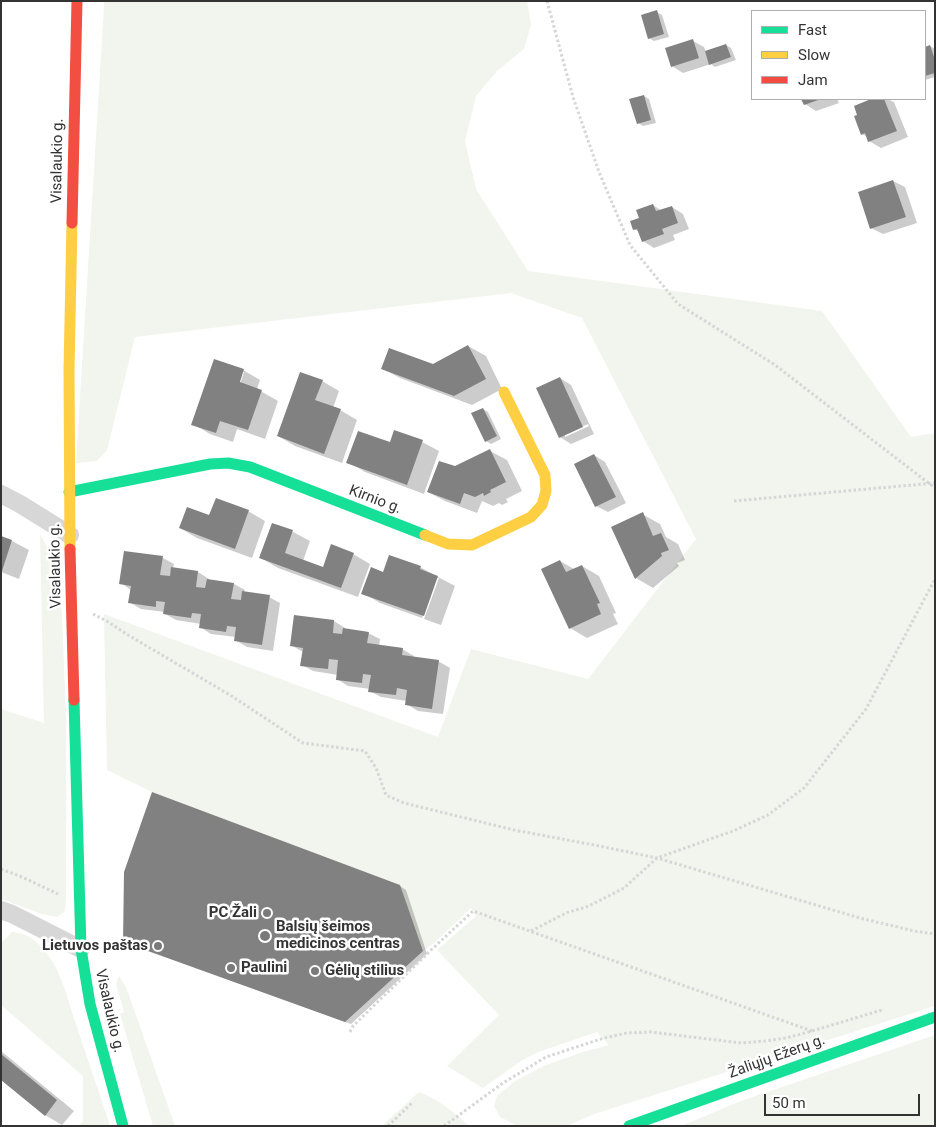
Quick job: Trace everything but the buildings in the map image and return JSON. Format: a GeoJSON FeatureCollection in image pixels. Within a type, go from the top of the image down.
{"type":"FeatureCollection","features":[{"type":"Feature","properties":{"kind":"street","name":"Visalaukio g."},"geometry":{"type":"LineString","coordinates":[[77,1],[69,360],[69,492],[81,949],[90,1004],[122,1126]]}},
{"type":"Feature","properties":{"kind":"street","name":"Kirnio g."},"geometry":{"type":"LineString","coordinates":[[69,492],[210,464],[228,463],[250,467],[448,544],[472,545],[531,517],[542,505],[546,491],[544,475],[504,392]]}},
{"type":"Feature","properties":{"kind":"street"},"geometry":{"type":"LineString","coordinates":[[1,494],[70,535]]}},
{"type":"Feature","properties":{"kind":"street"},"geometry":{"type":"LineString","coordinates":[[1,910],[81,949]]}},
{"type":"Feature","properties":{"kind":"street","name":"Žaliųjų Ežerų g."},"geometry":{"type":"LineString","coordinates":[[629,1126],[935,1017]]}},
{"type":"Feature","properties":{"kind":"path"},"geometry":{"type":"LineString","coordinates":[[547,1],[573,97],[599,172],[630,245],[678,304],[775,365],[935,488]]}},
{"type":"Feature","properties":{"kind":"path"},"geometry":{"type":"LineString","coordinates":[[734,502],[935,483]]}},
{"type":"Feature","properties":{"kind":"path"},"geometry":{"type":"LineString","coordinates":[[531,931],[566,913],[590,906],[624,888],[657,858],[732,830],[768,814],[804,788],[866,709],[935,580]]}},
{"type":"Feature","properties":{"kind":"path"},"geometry":{"type":"LineString","coordinates":[[71,603],[105,620],[224,691],[303,743],[365,751],[376,768],[386,795],[404,804],[514,830],[657,858],[860,918],[935,934]]}},
{"type":"Feature","properties":{"kind":"path"},"geometry":{"type":"LineString","coordinates":[[1,869],[80,905]]}},
{"type":"Feature","properties":{"kind":"path"},"geometry":{"type":"LineString","coordinates":[[350,1032],[353,1026],[474,911],[812,1031]]}},
{"type":"Feature","properties":{"kind":"path"},"geometry":{"type":"LineString","coordinates":[[444,1126],[502,1083],[546,1056],[604,1038],[627,1033],[651,1032],[741,1043],[765,1041],[812,1031],[889,1007]]}},
{"type":"Feature","properties":{"kind":"path"},"geometry":{"type":"LineString","coordinates":[[388,1126],[412,1103]]}},
{"type":"Feature","properties":{"kind":"shaded area"},"geometry":{"type":"Polygon","coordinates":[[[104,1],[527,1],[531,25],[524,49],[497,71],[476,96],[465,141],[476,189],[528,271],[822,311],[911,437],[935,433],[935,1006],[594,1114],[567,1126],[518,1126],[500,1117],[494,1106],[497,1096],[515,1081],[546,1065],[609,1045],[597,1032],[538,1052],[521,1061],[483,1088],[447,1066],[499,1015],[437,950],[476,916],[471,908],[423,951],[400,885],[152,792],[107,770],[104,614],[438,737],[471,649],[588,679],[696,539],[582,318],[511,293],[135,337],[107,450],[97,461],[76,463],[104,1]]]}},
{"type":"Feature","properties":{"kind":"shaded area"},"geometry":{"type":"Polygon","coordinates":[[[40,534],[60,571],[66,712],[66,899],[65,911],[57,917],[42,914],[1,899],[1,709],[44,723],[40,534]]]}},
{"type":"Feature","properties":{"kind":"shaded area"},"geometry":{"type":"Polygon","coordinates":[[[12,932],[26,935],[34,940],[50,958],[60,976],[110,1126],[79,1126],[83,1121],[83,1076],[1,1005],[1,943],[12,932]]]}},
{"type":"Feature","properties":{"kind":"shaded area"},"geometry":{"type":"Polygon","coordinates":[[[119,976],[126,987],[175,1126],[153,1126],[120,1014],[124,1012],[116,984],[119,976]]]}},
{"type":"Feature","properties":{"kind":"shaded area"},"geometry":{"type":"Polygon","coordinates":[[[935,1035],[935,1126],[681,1126],[741,1101],[935,1035]]]}},
{"type":"Feature","properties":{"kind":"shaded area"},"geometry":{"type":"Polygon","coordinates":[[[419,1092],[446,1106],[469,1126],[382,1126],[419,1092]]]}},
{"type":"Feature","properties":{"kind":"traffic: fast"},"geometry":{"type":"LineString","coordinates":[[69,492],[210,464],[228,463],[250,467],[425,535]]}},
{"type":"Feature","properties":{"kind":"traffic: fast"},"geometry":{"type":"LineString","coordinates":[[74,700],[81,949],[90,1004],[123,1126]]}},
{"type":"Feature","properties":{"kind":"traffic: fast"},"geometry":{"type":"LineString","coordinates":[[629,1126],[935,1017]]}},
{"type":"Feature","properties":{"kind":"traffic: slow"},"geometry":{"type":"LineString","coordinates":[[70,549],[69,370],[72,223]]}},
{"type":"Feature","properties":{"kind":"traffic: slow"},"geometry":{"type":"LineString","coordinates":[[425,535],[448,544],[472,545],[531,517],[542,505],[546,491],[545,475],[504,392]]}},
{"type":"Feature","properties":{"kind":"traffic: jam"},"geometry":{"type":"LineString","coordinates":[[72,223],[77,1]]}},
{"type":"Feature","properties":{"kind":"traffic: jam"},"geometry":{"type":"LineString","coordinates":[[70,549],[74,700]]}},
{"type":"Feature","properties":{"kind":"place","name":"PC Žali"},"geometry":{"type":"Point","coordinates":[267,913]}},
{"type":"Feature","properties":{"kind":"place","name":"Balsių šeimos medicinos centras"},"geometry":{"type":"Point","coordinates":[265,936]}},
{"type":"Feature","properties":{"kind":"place","name":"Lietuvos paštas"},"geometry":{"type":"Point","coordinates":[158,946]}},
{"type":"Feature","properties":{"kind":"place","name":"Paulini"},"geometry":{"type":"Point","coordinates":[231,968]}},
{"type":"Feature","properties":{"kind":"place","name":"Gėlių stilius"},"geometry":{"type":"Point","coordinates":[315,971]}}]}
